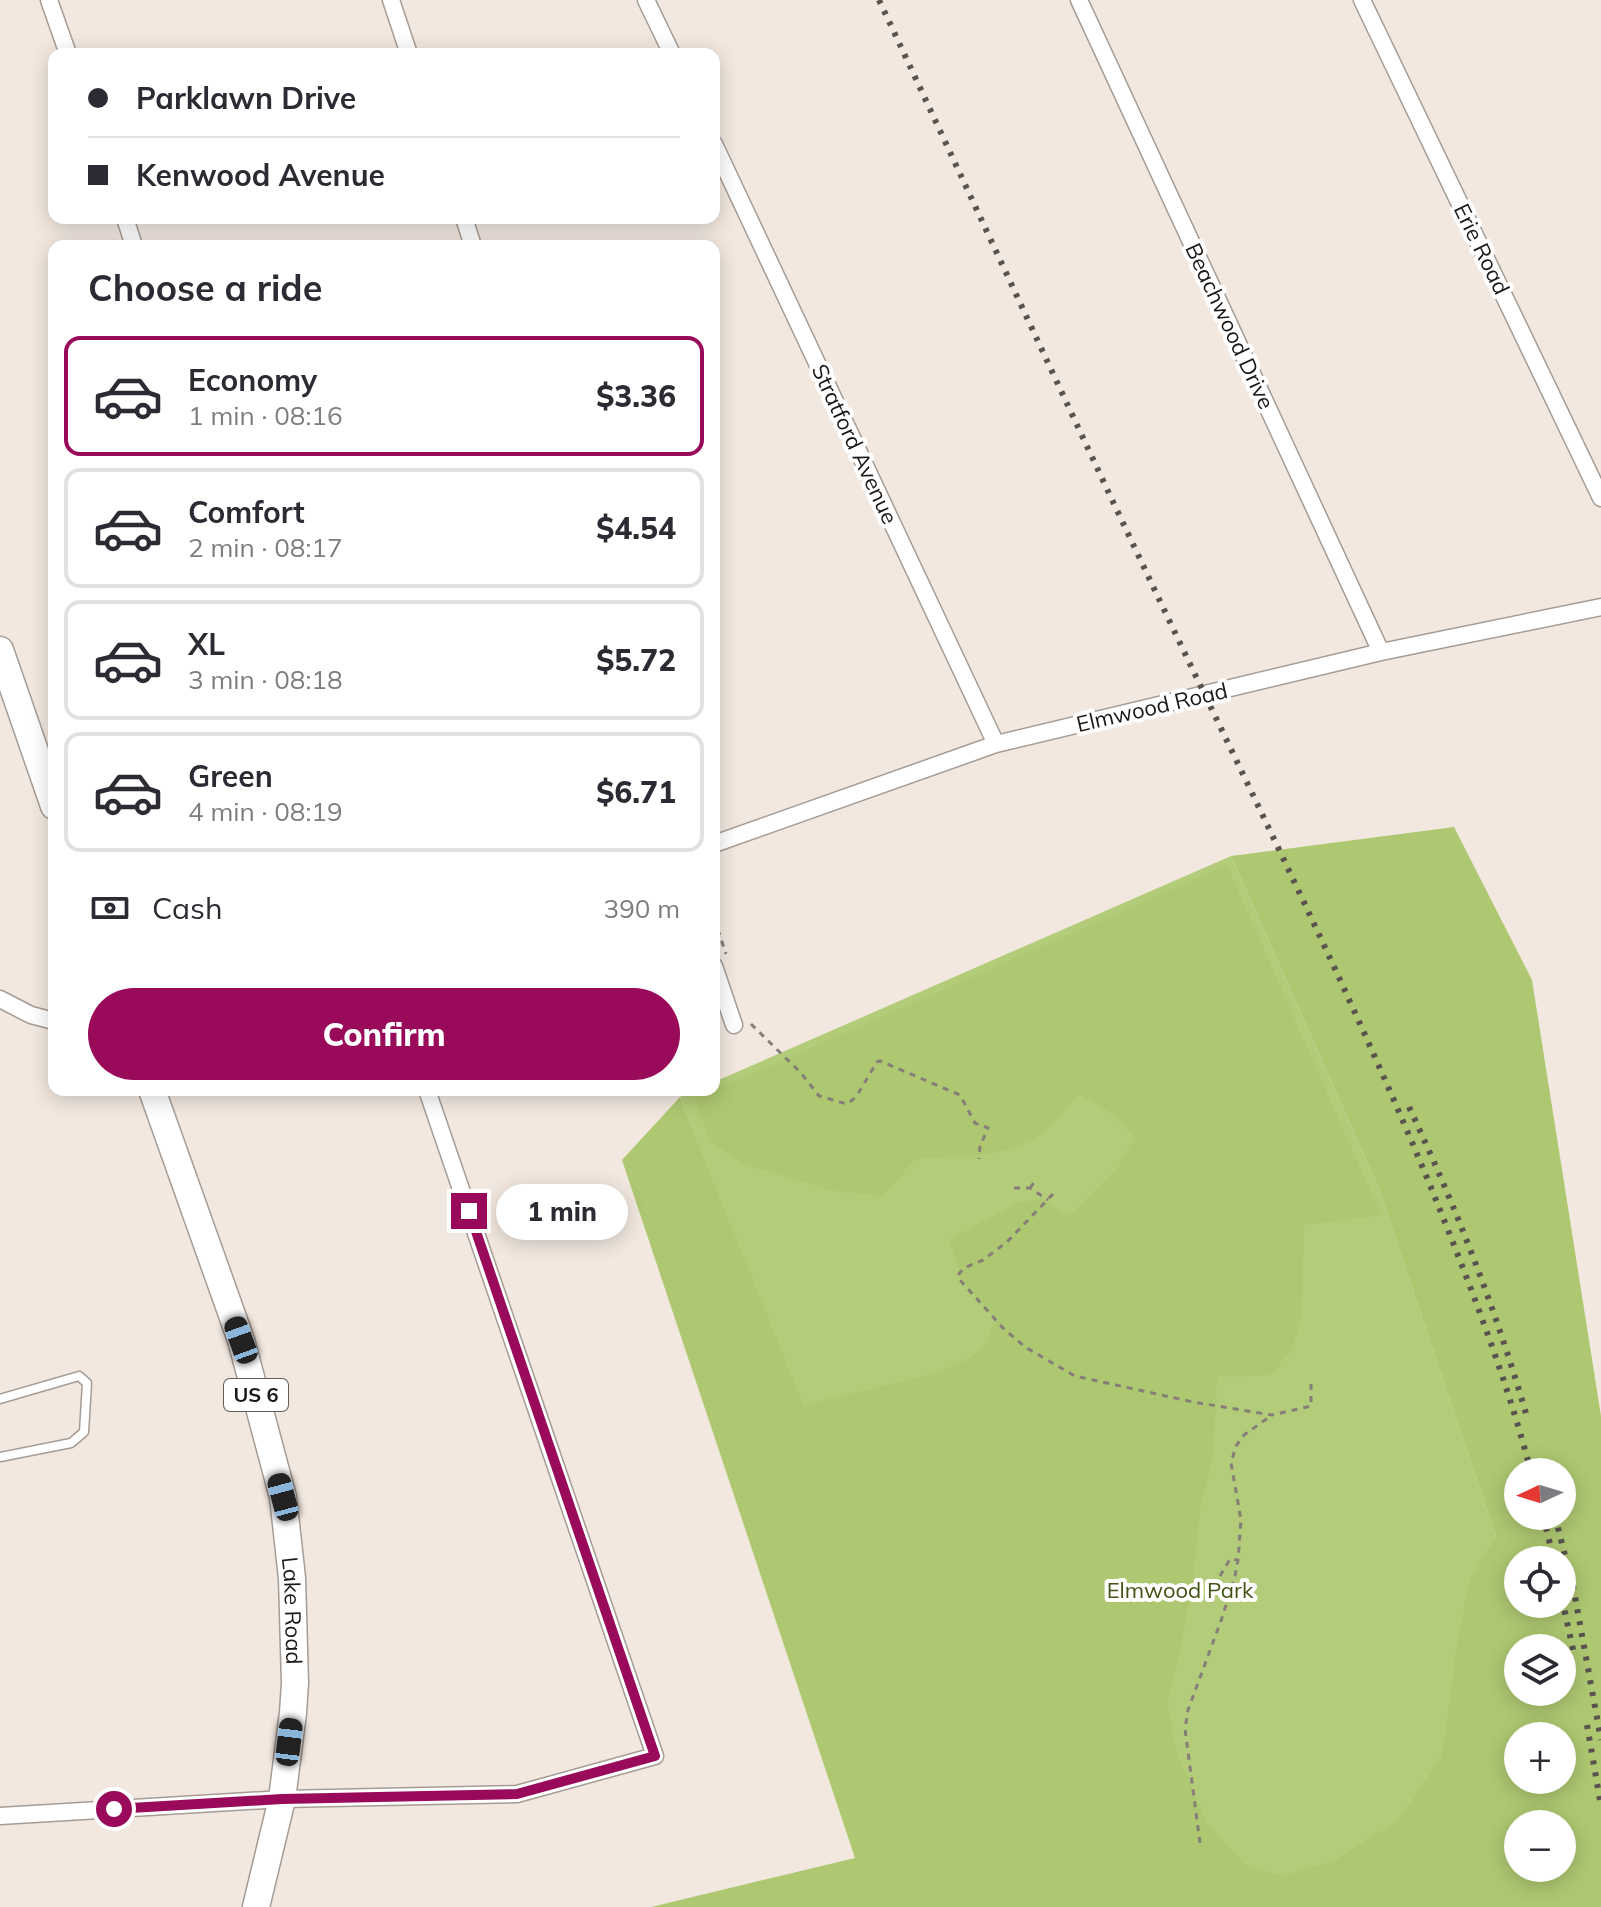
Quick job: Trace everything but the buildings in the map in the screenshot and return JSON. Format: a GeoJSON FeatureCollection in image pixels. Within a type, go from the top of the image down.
{"type":"FeatureCollection","features":[{"type":"Feature","properties":{"kind":"main road"},"geometry":{"type":"LineString","coordinates":[[0,650],[48,789]]}},
{"type":"Feature","properties":{"kind":"main road","name":"Lake Road"},"geometry":{"type":"LineString","coordinates":[[154,1096],[241,1340],[283,1497],[292,1578],[295,1683],[282,1799],[256,1907]]}},
{"type":"Feature","properties":{"kind":"street"},"geometry":{"type":"LineString","coordinates":[[49,0],[66,48]]}},
{"type":"Feature","properties":{"kind":"street"},"geometry":{"type":"LineString","coordinates":[[391,0],[407,48]]}},
{"type":"Feature","properties":{"kind":"street"},"geometry":{"type":"LineString","coordinates":[[646,0],[669,48]]}},
{"type":"Feature","properties":{"kind":"street","name":"Beachwood Drive"},"geometry":{"type":"LineString","coordinates":[[1079,0],[1381,652]]}},
{"type":"Feature","properties":{"kind":"street","name":"Erie Road"},"geometry":{"type":"LineString","coordinates":[[1362,0],[1601,498]]}},
{"type":"Feature","properties":{"kind":"street","name":"Stratford Avenue"},"geometry":{"type":"LineString","coordinates":[[720,157],[996,744]]}},
{"type":"Feature","properties":{"kind":"street","name":"Elmwood Road"},"geometry":{"type":"LineString","coordinates":[[720,842],[996,744],[1381,652],[1601,607]]}},
{"type":"Feature","properties":{"kind":"street"},"geometry":{"type":"LineString","coordinates":[[721,964],[741,1023]]}},
{"type":"Feature","properties":{"kind":"street"},"geometry":{"type":"LineString","coordinates":[[0,999],[31,1015],[48,1019]]}},
{"type":"Feature","properties":{"kind":"street"},"geometry":{"type":"LineString","coordinates":[[0,1816],[282,1799],[517,1794],[655,1756],[429,1096]]}},
{"type":"Feature","properties":{"kind":"lane"},"geometry":{"type":"LineString","coordinates":[[0,1399],[79,1376],[87,1383],[84,1432],[71,1443],[0,1457]]}},
{"type":"Feature","properties":{"kind":"path"},"geometry":{"type":"LineString","coordinates":[[741,1023],[801,1073],[819,1096],[833,1101],[847,1104],[856,1097],[880,1061],[960,1095],[975,1123],[988,1128],[980,1146],[979,1159]]}},
{"type":"Feature","properties":{"kind":"path"},"geometry":{"type":"LineString","coordinates":[[1030,1188],[1036,1180]]}},
{"type":"Feature","properties":{"kind":"path"},"geometry":{"type":"LineString","coordinates":[[1014,1188],[1030,1188],[1048,1200]]}},
{"type":"Feature","properties":{"kind":"path"},"geometry":{"type":"LineString","coordinates":[[1053,1194],[1007,1242],[983,1260],[964,1268],[958,1275],[1003,1328],[1025,1347],[1075,1376],[1193,1402],[1272,1415],[1311,1406],[1311,1381]]}},
{"type":"Feature","properties":{"kind":"path"},"geometry":{"type":"LineString","coordinates":[[1200,1843],[1185,1729],[1188,1710],[1222,1618],[1238,1560],[1241,1520],[1231,1463],[1236,1446],[1244,1435],[1272,1415]]}},
{"type":"Feature","properties":{"kind":"path"},"geometry":{"type":"LineString","coordinates":[[1220,1576],[1230,1559],[1238,1560]]}},
{"type":"Feature","properties":{"kind":"green space","name":"Elmwood Park"},"geometry":{"type":"Polygon","coordinates":[[[1454,827],[1532,980],[1601,1416],[1601,1907],[651,1907],[855,1858],[622,1160],[680,1097],[803,1405],[928,1375],[969,1359],[989,1341],[994,1319],[960,1277],[950,1240],[1020,1202],[1042,1199],[1062,1212],[1072,1214],[1117,1169],[1135,1137],[1113,1114],[1079,1094],[1050,1126],[1028,1143],[998,1152],[916,1159],[882,1196],[829,1190],[742,1163],[710,1142],[694,1099],[720,1096],[720,1088],[1227,865],[1381,1215],[1304,1225],[1302,1313],[1293,1348],[1271,1375],[1217,1377],[1213,1459],[1200,1511],[1194,1573],[1179,1657],[1167,1702],[1176,1749],[1206,1822],[1244,1864],[1281,1876],[1332,1862],[1400,1819],[1442,1756],[1469,1581],[1496,1537],[1379,1189],[1231,856],[1454,827]]]}},
{"type":"Feature","properties":{"kind":"green space","name":"Elmwood Park"},"geometry":{"type":"Polygon","coordinates":[[[1231,856],[1379,1189],[1496,1537],[1504,1577],[1504,1618],[1512,1618],[1515,1634],[1504,1634],[1504,1706],[1518,1706],[1518,1722],[1504,1722],[1504,1794],[1518,1794],[1518,1810],[1504,1810],[1504,1882],[1566,1882],[1572,1907],[940,1907],[802,1405],[680,1097],[720,1096],[720,1079],[1231,856]]]}},
{"type":"Feature","properties":{"kind":"railway"},"geometry":{"type":"LineString","coordinates":[[879,0],[1381,1071],[1473,1294],[1527,1458]]}},
{"type":"Feature","properties":{"kind":"railway"},"geometry":{"type":"LineString","coordinates":[[1409,1107],[1474,1259],[1527,1417]]}},
{"type":"Feature","properties":{"kind":"railway"},"geometry":{"type":"LineString","coordinates":[[1546,1530],[1550,1546]]}},
{"type":"Feature","properties":{"kind":"railway"},"geometry":{"type":"LineString","coordinates":[[1559,1530],[1574,1591],[1601,1740]]}},
{"type":"Feature","properties":{"kind":"railway"},"geometry":{"type":"LineString","coordinates":[[1566,1618],[1570,1634]]}},
{"type":"Feature","properties":{"kind":"railway"},"geometry":{"type":"LineString","coordinates":[[1587,1725],[1601,1806]]}},
{"type":"Feature","properties":{"kind":"route"},"geometry":{"type":"LineString","coordinates":[[114,1809],[282,1799],[517,1794],[655,1756],[469,1211]]}}]}
